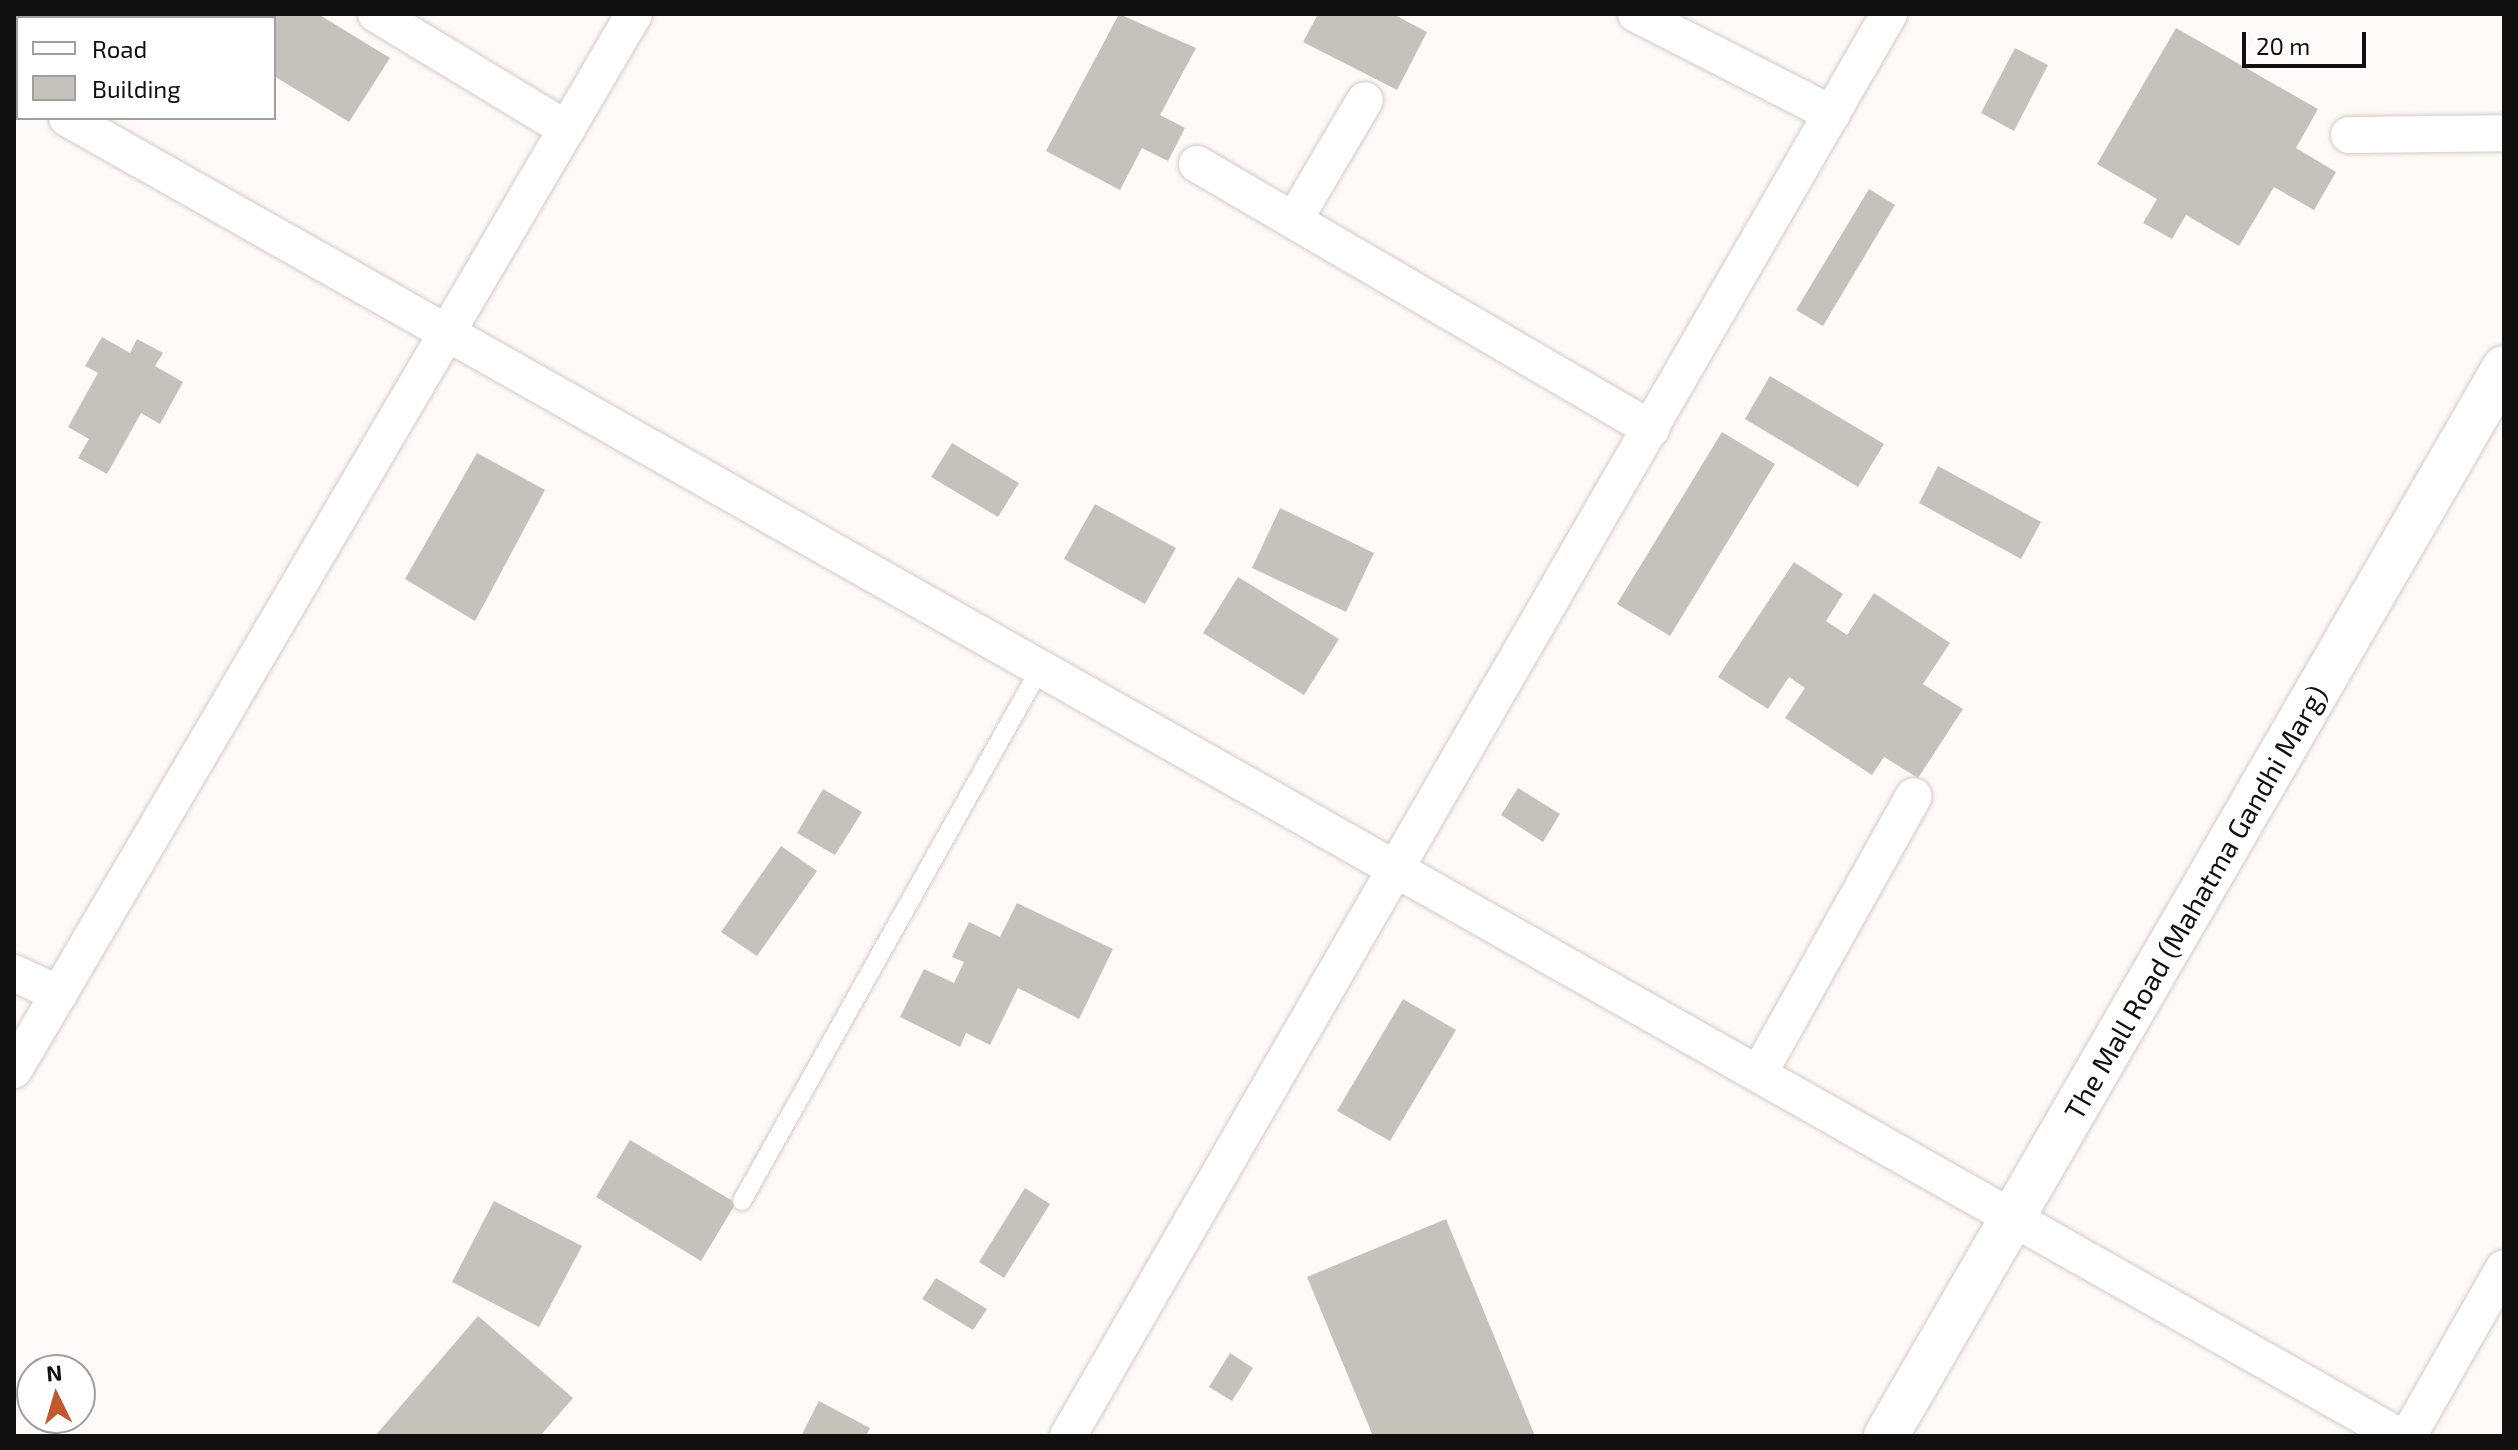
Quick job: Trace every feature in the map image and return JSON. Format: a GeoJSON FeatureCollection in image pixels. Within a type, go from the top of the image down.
{"type":"FeatureCollection","features":[{"type":"Feature","properties":{"kind":"street"},"geometry":{"type":"LineString","coordinates":[[376,14],[567,129]]}},
{"type":"Feature","properties":{"kind":"street"},"geometry":{"type":"LineString","coordinates":[[14,1070],[634,14]]}},
{"type":"Feature","properties":{"kind":"street"},"geometry":{"type":"LineString","coordinates":[[1636,14],[1832,114]]}},
{"type":"Feature","properties":{"kind":"street"},"geometry":{"type":"LineString","coordinates":[[1068,1436],[1398,874],[1889,14]]}},
{"type":"Feature","properties":{"kind":"street"},"geometry":{"type":"LineString","coordinates":[[1294,220],[1365,100]]}},
{"type":"Feature","properties":{"kind":"street"},"geometry":{"type":"LineString","coordinates":[[71,120],[1042,665],[1398,874],[1759,1073],[2398,1436]]}},
{"type":"Feature","properties":{"kind":"street"},"geometry":{"type":"LineString","coordinates":[[2349,135],[2504,133]]}},
{"type":"Feature","properties":{"kind":"street"},"geometry":{"type":"LineString","coordinates":[[1197,164],[1651,429]]}},
{"type":"Feature","properties":{"kind":"street","name":"The Mall Road (Mahatma Gandhi Marg)"},"geometry":{"type":"LineString","coordinates":[[1886,1436],[2504,368]]}},
{"type":"Feature","properties":{"kind":"street"},"geometry":{"type":"LineString","coordinates":[[1759,1073],[1914,796]]}},
{"type":"Feature","properties":{"kind":"street"},"geometry":{"type":"LineString","coordinates":[[14,973],[59,994]]}},
{"type":"Feature","properties":{"kind":"street"},"geometry":{"type":"LineString","coordinates":[[2408,1436],[2504,1268]]}},
{"type":"Feature","properties":{"kind":"lane"},"geometry":{"type":"LineString","coordinates":[[742,1201],[1042,665]]}},
{"type":"Feature","properties":{"kind":"building"},"geometry":{"type":"Polygon","coordinates":[[[173,14],[318,14],[390,58],[349,122],[276,77],[276,16],[173,14]]]}},
{"type":"Feature","properties":{"kind":"building"},"geometry":{"type":"Polygon","coordinates":[[[1119,14],[1196,48],[1160,115],[1185,128],[1168,161],[1142,148],[1120,190],[1046,151],[1119,14]]]}},
{"type":"Feature","properties":{"kind":"building"},"geometry":{"type":"Polygon","coordinates":[[[1318,14],[1393,14],[1427,32],[1397,90],[1303,42],[1318,14]]]}},
{"type":"Feature","properties":{"kind":"building"},"geometry":{"type":"Polygon","coordinates":[[[2176,28],[2318,109],[2296,148],[2336,172],[2314,210],[2274,187],[2239,246],[2186,215],[2172,239],[2143,223],[2157,199],[2097,164],[2176,28]]]}},
{"type":"Feature","properties":{"kind":"building"},"geometry":{"type":"Polygon","coordinates":[[[2015,48],[2048,65],[2014,131],[1981,113],[2015,48]]]}},
{"type":"Feature","properties":{"kind":"building"},"geometry":{"type":"Polygon","coordinates":[[[1869,189],[1895,205],[1823,326],[1796,310],[1869,189]]]}},
{"type":"Feature","properties":{"kind":"building"},"geometry":{"type":"Polygon","coordinates":[[[102,337],[130,353],[137,339],[163,353],[155,366],[183,382],[160,424],[141,413],[107,474],[78,458],[89,439],[68,427],[98,373],[85,366],[102,337]]]}},
{"type":"Feature","properties":{"kind":"building"},"geometry":{"type":"Polygon","coordinates":[[[1770,376],[1884,444],[1858,487],[1745,419],[1770,376]]]}},
{"type":"Feature","properties":{"kind":"building"},"geometry":{"type":"Polygon","coordinates":[[[1722,432],[1775,464],[1670,636],[1617,604],[1722,432]]]}},
{"type":"Feature","properties":{"kind":"building"},"geometry":{"type":"Polygon","coordinates":[[[952,443],[1019,483],[998,517],[931,477],[952,443]]]}},
{"type":"Feature","properties":{"kind":"building"},"geometry":{"type":"Polygon","coordinates":[[[477,453],[545,490],[475,621],[405,579],[477,453]]]}},
{"type":"Feature","properties":{"kind":"building"},"geometry":{"type":"Polygon","coordinates":[[[1938,466],[2041,522],[2021,559],[1919,503],[1938,466]]]}},
{"type":"Feature","properties":{"kind":"building"},"geometry":{"type":"Polygon","coordinates":[[[1095,504],[1176,548],[1145,604],[1064,559],[1095,504]]]}},
{"type":"Feature","properties":{"kind":"building"},"geometry":{"type":"Polygon","coordinates":[[[1280,508],[1374,553],[1346,612],[1252,568],[1280,508]]]}},
{"type":"Feature","properties":{"kind":"building"},"geometry":{"type":"Polygon","coordinates":[[[1794,562],[1843,594],[1826,621],[1847,635],[1874,593],[1950,643],[1923,684],[1963,709],[1918,778],[1884,757],[1872,775],[1785,718],[1805,688],[1789,677],[1768,709],[1718,677],[1794,562]]]}},
{"type":"Feature","properties":{"kind":"building"},"geometry":{"type":"Polygon","coordinates":[[[1238,577],[1339,639],[1304,695],[1203,633],[1238,577]]]}},
{"type":"Feature","properties":{"kind":"building"},"geometry":{"type":"Polygon","coordinates":[[[1518,788],[1560,814],[1543,842],[1501,815],[1518,788]]]}},
{"type":"Feature","properties":{"kind":"building"},"geometry":{"type":"Polygon","coordinates":[[[823,789],[862,812],[835,855],[797,833],[823,789]]]}},
{"type":"Feature","properties":{"kind":"building"},"geometry":{"type":"Polygon","coordinates":[[[781,846],[817,871],[757,956],[721,932],[781,846]]]}},
{"type":"Feature","properties":{"kind":"building"},"geometry":{"type":"Polygon","coordinates":[[[1017,903],[1113,949],[1079,1019],[1018,988],[990,1045],[966,1033],[960,1047],[900,1017],[924,969],[954,983],[964,962],[952,957],[969,922],[1000,937],[1017,903]]]}},
{"type":"Feature","properties":{"kind":"building"},"geometry":{"type":"Polygon","coordinates":[[[1403,999],[1456,1030],[1390,1141],[1337,1111],[1403,999]]]}},
{"type":"Feature","properties":{"kind":"building"},"geometry":{"type":"Polygon","coordinates":[[[630,1140],[736,1203],[701,1261],[596,1197],[630,1140]]]}},
{"type":"Feature","properties":{"kind":"building"},"geometry":{"type":"Polygon","coordinates":[[[1025,1188],[1050,1204],[1004,1278],[979,1262],[1025,1188]]]}},
{"type":"Feature","properties":{"kind":"building"},"geometry":{"type":"Polygon","coordinates":[[[494,1201],[582,1246],[539,1327],[452,1282],[494,1201]]]}},
{"type":"Feature","properties":{"kind":"building"},"geometry":{"type":"Polygon","coordinates":[[[1446,1219],[1535,1436],[1373,1436],[1307,1277],[1446,1219]]]}},
{"type":"Feature","properties":{"kind":"building"},"geometry":{"type":"Polygon","coordinates":[[[936,1278],[987,1309],[973,1330],[922,1299],[936,1278]]]}},
{"type":"Feature","properties":{"kind":"building"},"geometry":{"type":"Polygon","coordinates":[[[478,1316],[573,1398],[540,1436],[375,1436],[478,1316]]]}},
{"type":"Feature","properties":{"kind":"building"},"geometry":{"type":"Polygon","coordinates":[[[1230,1353],[1253,1368],[1232,1401],[1209,1387],[1230,1353]]]}},
{"type":"Feature","properties":{"kind":"building"},"geometry":{"type":"Polygon","coordinates":[[[819,1401],[870,1428],[866,1436],[801,1436],[819,1401]]]}}]}
